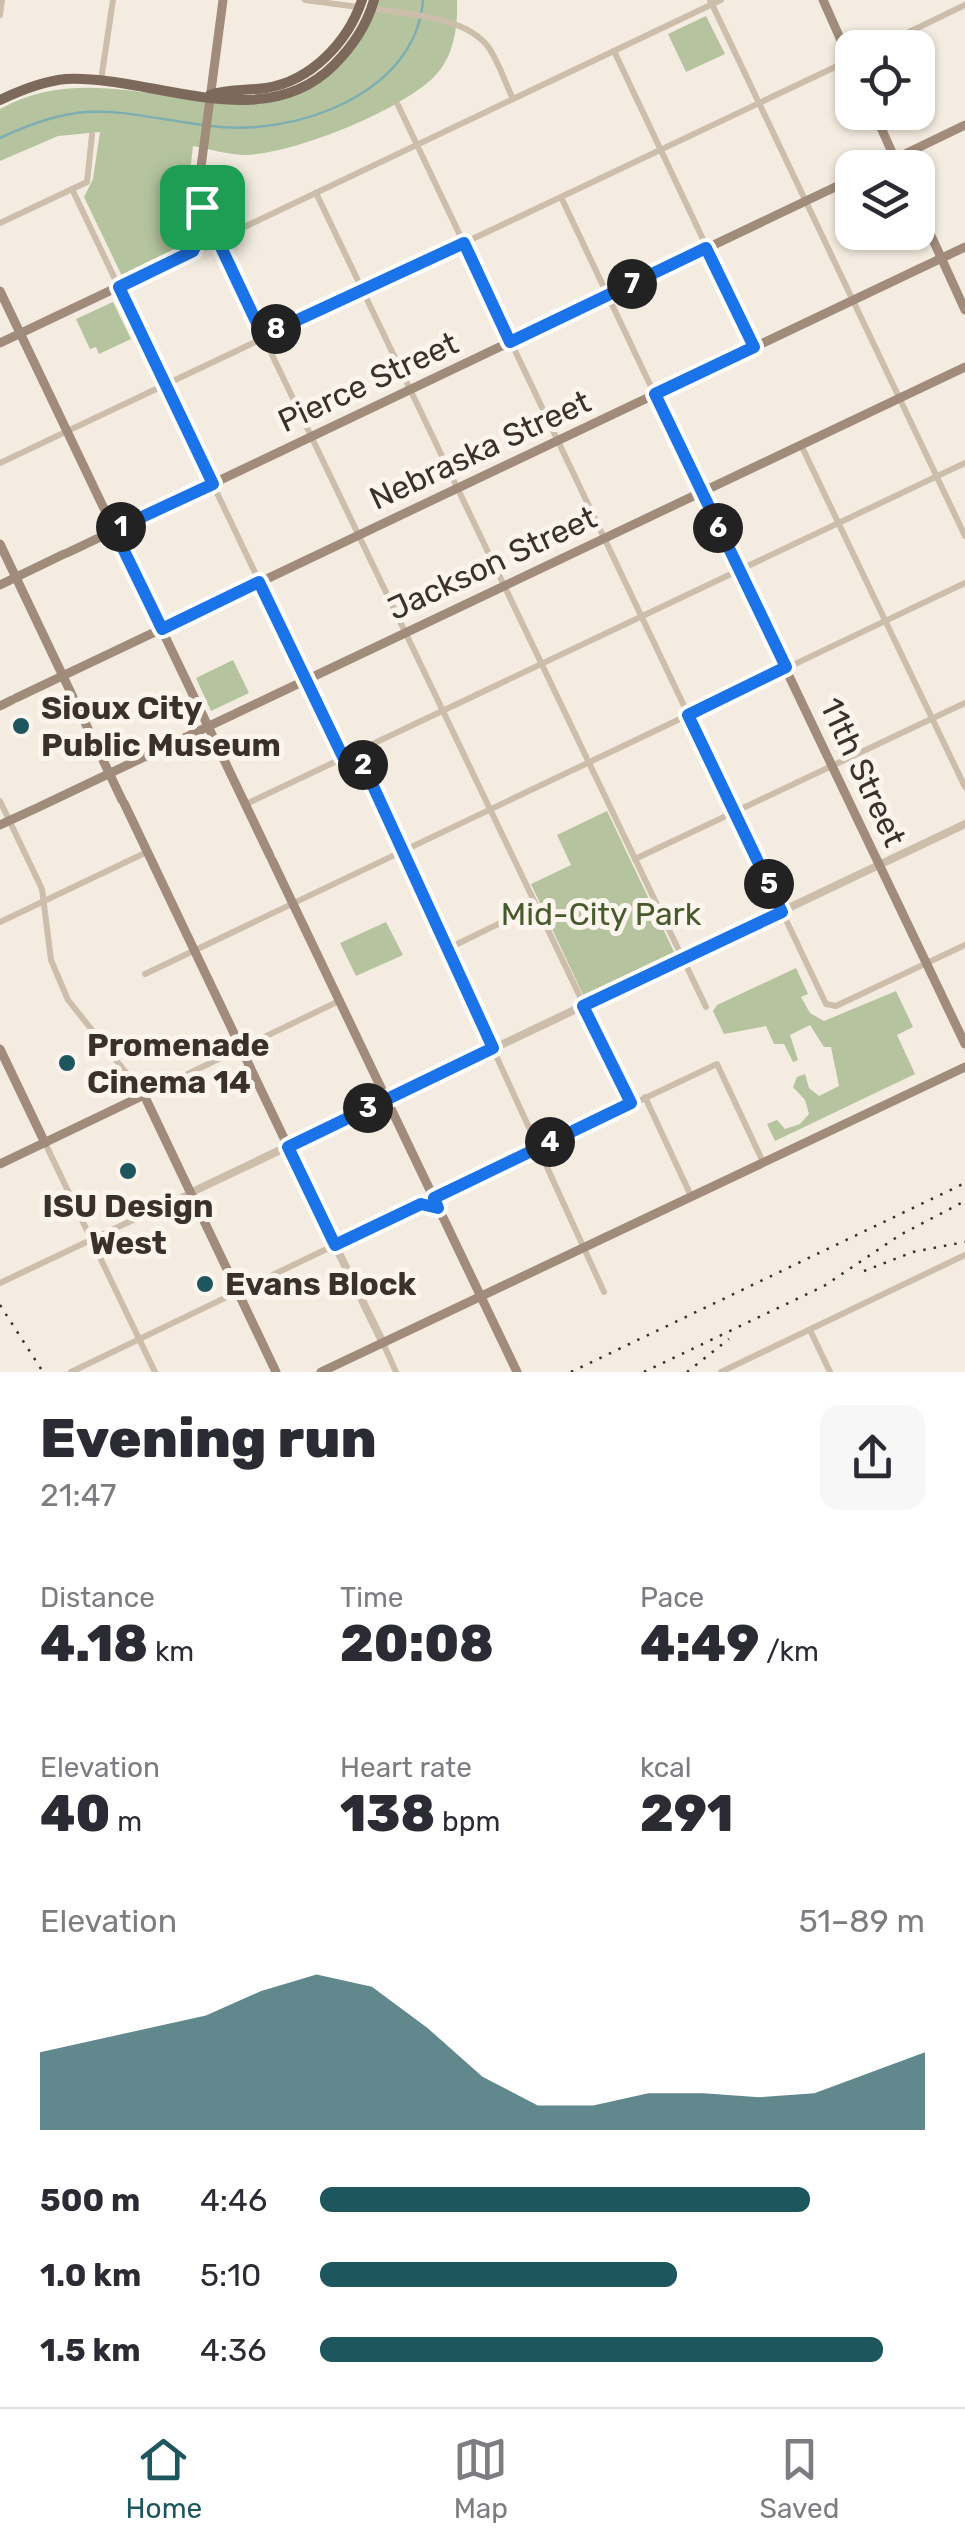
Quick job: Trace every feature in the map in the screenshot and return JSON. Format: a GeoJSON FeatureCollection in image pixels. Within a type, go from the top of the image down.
{"type":"FeatureCollection","features":[{"type":"Feature","properties":{"kind":"main road"},"geometry":{"type":"LineString","coordinates":[[193,251],[203,232],[198,180],[223,0]]}},
{"type":"Feature","properties":{"kind":"main road"},"geometry":{"type":"LineString","coordinates":[[823,0],[837,30]]}},
{"type":"Feature","properties":{"kind":"main road"},"geometry":{"type":"LineString","coordinates":[[0,100],[44,83],[101,80],[210,95],[225,90],[272,87],[303,73],[338,45],[367,4]]}},
{"type":"Feature","properties":{"kind":"main road"},"geometry":{"type":"LineString","coordinates":[[920,150],[965,125]]}},
{"type":"Feature","properties":{"kind":"main road","name":"Pierce Street"},"geometry":{"type":"LineString","coordinates":[[0,585],[835,187]]}},
{"type":"Feature","properties":{"kind":"main road"},"geometry":{"type":"LineString","coordinates":[[0,344],[217,240],[202,207]]}},
{"type":"Feature","properties":{"kind":"main road"},"geometry":{"type":"LineString","coordinates":[[935,244],[965,310]]}},
{"type":"Feature","properties":{"kind":"main road","name":"Nebraska Street"},"geometry":{"type":"LineString","coordinates":[[0,706],[965,247]]}},
{"type":"Feature","properties":{"kind":"main road"},"geometry":{"type":"LineString","coordinates":[[0,291],[516,1372]]}},
{"type":"Feature","properties":{"kind":"main road","name":"Jackson Street"},"geometry":{"type":"LineString","coordinates":[[5,823],[965,367]]}},
{"type":"Feature","properties":{"kind":"main road","name":"11th Street"},"geometry":{"type":"LineString","coordinates":[[700,492],[965,1044]]}},
{"type":"Feature","properties":{"kind":"main road"},"geometry":{"type":"LineString","coordinates":[[0,544],[335,1245],[421,1204],[436,1203]]}},
{"type":"Feature","properties":{"kind":"main road"},"geometry":{"type":"LineString","coordinates":[[0,1049],[45,1143]]}},
{"type":"Feature","properties":{"kind":"main road"},"geometry":{"type":"LineString","coordinates":[[321,1372],[965,1066]]}},
{"type":"Feature","properties":{"kind":"main road"},"geometry":{"type":"LineString","coordinates":[[0,1164],[144,1095],[276,1372]]}},
{"type":"Feature","properties":{"kind":"main road"},"geometry":{"type":"LineString","coordinates":[[421,1204],[428,1186]]}},
{"type":"Feature","properties":{"kind":"street"},"geometry":{"type":"LineString","coordinates":[[0,15],[2,0]]}},
{"type":"Feature","properties":{"kind":"street"},"geometry":{"type":"LineString","coordinates":[[101,80],[113,0]]}},
{"type":"Feature","properties":{"kind":"street"},"geometry":{"type":"LineString","coordinates":[[304,0],[367,4],[476,34],[488,46],[513,99]]}},
{"type":"Feature","properties":{"kind":"street"},"geometry":{"type":"LineString","coordinates":[[631,1103],[217,240],[721,0]]}},
{"type":"Feature","properties":{"kind":"street"},"geometry":{"type":"LineString","coordinates":[[711,2],[965,536]]}},
{"type":"Feature","properties":{"kind":"street"},"geometry":{"type":"LineString","coordinates":[[913,30],[965,5]]}},
{"type":"Feature","properties":{"kind":"street"},"geometry":{"type":"LineString","coordinates":[[614,51],[754,347]]}},
{"type":"Feature","properties":{"kind":"street"},"geometry":{"type":"LineString","coordinates":[[0,463],[164,382],[835,69]]}},
{"type":"Feature","properties":{"kind":"street"},"geometry":{"type":"LineString","coordinates":[[398,105],[826,1004],[836,1006],[965,945]]}},
{"type":"Feature","properties":{"kind":"street"},"geometry":{"type":"LineString","coordinates":[[0,223],[86,182],[92,135]]}},
{"type":"Feature","properties":{"kind":"street"},"geometry":{"type":"LineString","coordinates":[[72,189],[343,757]]}},
{"type":"Feature","properties":{"kind":"street"},"geometry":{"type":"LineString","coordinates":[[316,192],[706,1007]]}},
{"type":"Feature","properties":{"kind":"street","name":"11th Street"},"geometry":{"type":"LineString","coordinates":[[561,197],[700,492]]}},
{"type":"Feature","properties":{"kind":"street"},"geometry":{"type":"LineString","coordinates":[[800,444],[965,787]]}},
{"type":"Feature","properties":{"kind":"street"},"geometry":{"type":"LineString","coordinates":[[244,806],[965,463]]}},
{"type":"Feature","properties":{"kind":"street"},"geometry":{"type":"LineString","coordinates":[[145,974],[965,583]]}},
{"type":"Feature","properties":{"kind":"street"},"geometry":{"type":"LineString","coordinates":[[636,859],[965,703]]}},
{"type":"Feature","properties":{"kind":"street"},"geometry":{"type":"LineString","coordinates":[[357,751],[604,1292]]}},
{"type":"Feature","properties":{"kind":"street"},"geometry":{"type":"LineString","coordinates":[[0,801],[5,823],[45,900],[51,960],[68,1000],[144,1095],[339,1002]]}},
{"type":"Feature","properties":{"kind":"street"},"geometry":{"type":"LineString","coordinates":[[0,1282],[965,824]]}},
{"type":"Feature","properties":{"kind":"street"},"geometry":{"type":"LineString","coordinates":[[0,922],[147,852]]}},
{"type":"Feature","properties":{"kind":"street"},"geometry":{"type":"LineString","coordinates":[[448,949],[535,906]]}},
{"type":"Feature","properties":{"kind":"street"},"geometry":{"type":"LineString","coordinates":[[436,1203],[538,1148],[716,1064],[763,1162]]}},
{"type":"Feature","properties":{"kind":"street"},"geometry":{"type":"LineString","coordinates":[[645,1096],[692,1196]]}},
{"type":"Feature","properties":{"kind":"street"},"geometry":{"type":"LineString","coordinates":[[45,1143],[155,1372]]}},
{"type":"Feature","properties":{"kind":"street"},"geometry":{"type":"LineString","coordinates":[[70,1372],[335,1245],[396,1372]]}},
{"type":"Feature","properties":{"kind":"street"},"geometry":{"type":"LineString","coordinates":[[721,1372],[965,1255]]}},
{"type":"Feature","properties":{"kind":"street"},"geometry":{"type":"LineString","coordinates":[[810,1330],[830,1372]]}},
{"type":"Feature","properties":{"kind":"green space"},"geometry":{"type":"Polygon","coordinates":[[[377,0],[457,0],[453,42],[432,79],[370,117],[292,147],[247,155],[193,146],[188,190],[199,232],[193,241],[122,276],[84,197],[93,179],[100,132],[58,136],[0,161],[0,109],[51,91],[104,88],[259,103],[304,91],[344,59],[377,0]]]}},
{"type":"Feature","properties":{"kind":"green space"},"geometry":{"type":"Polygon","coordinates":[[[706,16],[725,54],[686,72],[668,34],[706,16]]]}},
{"type":"Feature","properties":{"kind":"green space"},"geometry":{"type":"Polygon","coordinates":[[[113,302],[131,339],[99,354],[96,347],[90,349],[76,319],[113,302]]]}},
{"type":"Feature","properties":{"kind":"green space"},"geometry":{"type":"Polygon","coordinates":[[[233,660],[249,693],[211,711],[196,678],[233,660]]]}},
{"type":"Feature","properties":{"kind":"green space","name":"Mid-City Park"},"geometry":{"type":"Polygon","coordinates":[[[607,811],[676,956],[585,999],[531,884],[571,865],[557,835],[607,811]]]}},
{"type":"Feature","properties":{"kind":"green space"},"geometry":{"type":"Polygon","coordinates":[[[386,922],[403,955],[356,976],[340,943],[386,922]]]}},
{"type":"Feature","properties":{"kind":"green space"},"geometry":{"type":"Polygon","coordinates":[[[796,968],[808,994],[801,997],[810,1013],[824,1021],[896,991],[913,1027],[897,1035],[915,1074],[775,1141],[767,1124],[777,1120],[785,1129],[800,1124],[809,1114],[805,1100],[793,1087],[797,1077],[805,1074],[809,1088],[819,1096],[839,1086],[831,1047],[824,1047],[810,1025],[790,1035],[798,1060],[793,1062],[784,1044],[774,1044],[766,1026],[724,1034],[713,1011],[717,1005],[796,968]]]}},
{"type":"Feature","properties":{"kind":"waterway"},"geometry":{"type":"LineString","coordinates":[[211,126],[278,124],[345,103],[374,85],[398,61],[415,33],[423,0]]}},
{"type":"Feature","properties":{"kind":"waterway"},"geometry":{"type":"LineString","coordinates":[[0,138],[30,125],[79,113],[122,113],[203,125]]}},
{"type":"Feature","properties":{"kind":"railway"},"geometry":{"type":"LineString","coordinates":[[571,1372],[965,1183]]}},
{"type":"Feature","properties":{"kind":"railway"},"geometry":{"type":"LineString","coordinates":[[644,1372],[824,1286],[900,1235],[965,1201]]}},
{"type":"Feature","properties":{"kind":"railway"},"geometry":{"type":"LineString","coordinates":[[864,1271],[913,1252],[965,1242]]}},
{"type":"Feature","properties":{"kind":"railway"},"geometry":{"type":"LineString","coordinates":[[0,1305],[43,1372]]}},
{"type":"Feature","properties":{"kind":"railway"},"geometry":{"type":"LineString","coordinates":[[687,1372],[729,1339]]}},
{"type":"Feature","properties":{"kind":"place","name":"Sioux City Public Museum"},"geometry":{"type":"Point","coordinates":[21,726]}},
{"type":"Feature","properties":{"kind":"place","name":"Promenade Cinema 14"},"geometry":{"type":"Point","coordinates":[67,1063]}},
{"type":"Feature","properties":{"kind":"place","name":"ISU Design West"},"geometry":{"type":"Point","coordinates":[128,1171]}},
{"type":"Feature","properties":{"kind":"place","name":"Evans Block"},"geometry":{"type":"Point","coordinates":[205,1284]}},
{"type":"Feature","properties":{"kind":"route"},"geometry":{"type":"LineString","coordinates":[[202,207],[263,336],[464,243],[510,342],[706,248],[754,347],[655,394],[786,667],[688,715],[782,912],[583,1006],[631,1103],[434,1198],[438,1208],[421,1204],[335,1245],[288,1147],[493,1048],[357,751],[343,757],[259,582],[162,629],[114,530],[213,484],[119,287],[193,251],[203,232],[202,207]]}}]}
